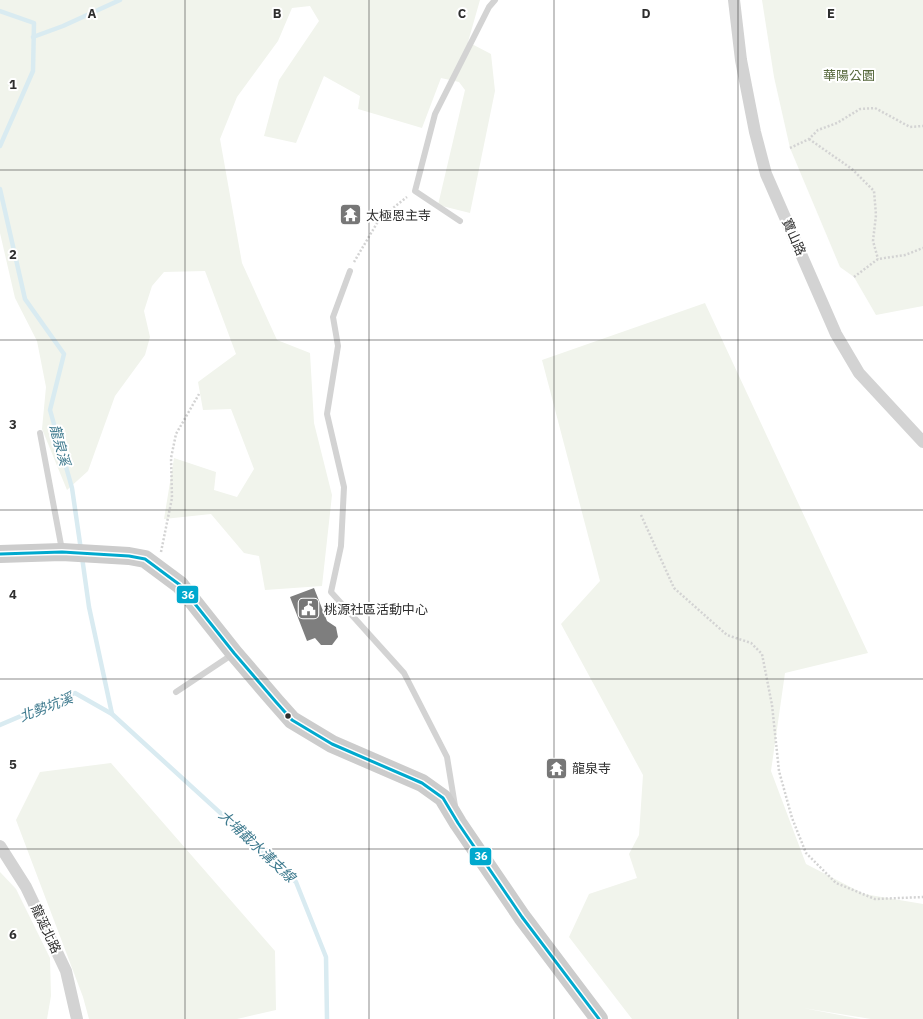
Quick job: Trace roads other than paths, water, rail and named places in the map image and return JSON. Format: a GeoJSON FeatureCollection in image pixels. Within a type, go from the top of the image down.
{"type":"FeatureCollection","features":[{"type":"Feature","properties":{"kind":"main road"},"geometry":{"type":"LineString","coordinates":[[0,554],[66,552],[129,556],[144,559],[180,584],[234,653],[292,720],[332,744],[422,783],[442,798],[522,917],[599,1019]]}},
{"type":"Feature","properties":{"kind":"street","name":"寶山路"},"geometry":{"type":"LineString","coordinates":[[734,0],[740,60],[755,132],[766,174],[836,334],[859,373],[923,442]]}},
{"type":"Feature","properties":{"kind":"street","name":"龍涎北路"},"geometry":{"type":"LineString","coordinates":[[0,846],[26,887],[66,971],[78,1019]]}},
{"type":"Feature","properties":{"kind":"lane"},"geometry":{"type":"LineString","coordinates":[[460,221],[415,191],[435,114],[489,7],[495,0]]}},
{"type":"Feature","properties":{"kind":"lane"},"geometry":{"type":"LineString","coordinates":[[350,271],[333,317],[338,346],[327,414],[344,487],[341,546],[331,592],[404,673],[447,757],[458,823]]}},
{"type":"Feature","properties":{"kind":"lane"},"geometry":{"type":"LineString","coordinates":[[40,433],[66,552]]}},
{"type":"Feature","properties":{"kind":"lane"},"geometry":{"type":"LineString","coordinates":[[176,692],[234,653]]}},
{"type":"Feature","properties":{"kind":"waterway"},"geometry":{"type":"LineString","coordinates":[[33,37],[63,26],[120,0]]}},
{"type":"Feature","properties":{"kind":"waterway","name":"龍泉溪"},"geometry":{"type":"LineString","coordinates":[[0,11],[34,23],[33,71],[0,146]]}},
{"type":"Feature","properties":{"kind":"waterway","name":"龍泉溪"},"geometry":{"type":"LineString","coordinates":[[0,189],[25,299],[64,354],[50,410],[72,488],[81,550]]}},
{"type":"Feature","properties":{"kind":"waterway","name":"龍泉溪"},"geometry":{"type":"LineString","coordinates":[[82,557],[89,607],[112,714]]}},
{"type":"Feature","properties":{"kind":"waterway","name":"大埔截水溝支線"},"geometry":{"type":"LineString","coordinates":[[0,725],[75,693],[112,714],[296,882],[326,957],[327,1019]]}},
{"type":"Feature","properties":{"kind":"place","name":"太極恩主寺"},"geometry":{"type":"Point","coordinates":[351,215]}},
{"type":"Feature","properties":{"kind":"place","name":"桃源社區活動中心"},"geometry":{"type":"Point","coordinates":[308,609]}},
{"type":"Feature","properties":{"kind":"place","name":"龍泉寺"},"geometry":{"type":"Point","coordinates":[556,768]}},
{"type":"Feature","properties":{"kind":"park label","name":"華陽公園"},"geometry":{"type":"Point","coordinates":[849,75]}},
{"type":"Feature","properties":{"kind":"water label","name":"北勢坑溪"},"geometry":{"type":"Point","coordinates":[46,707]}}]}
